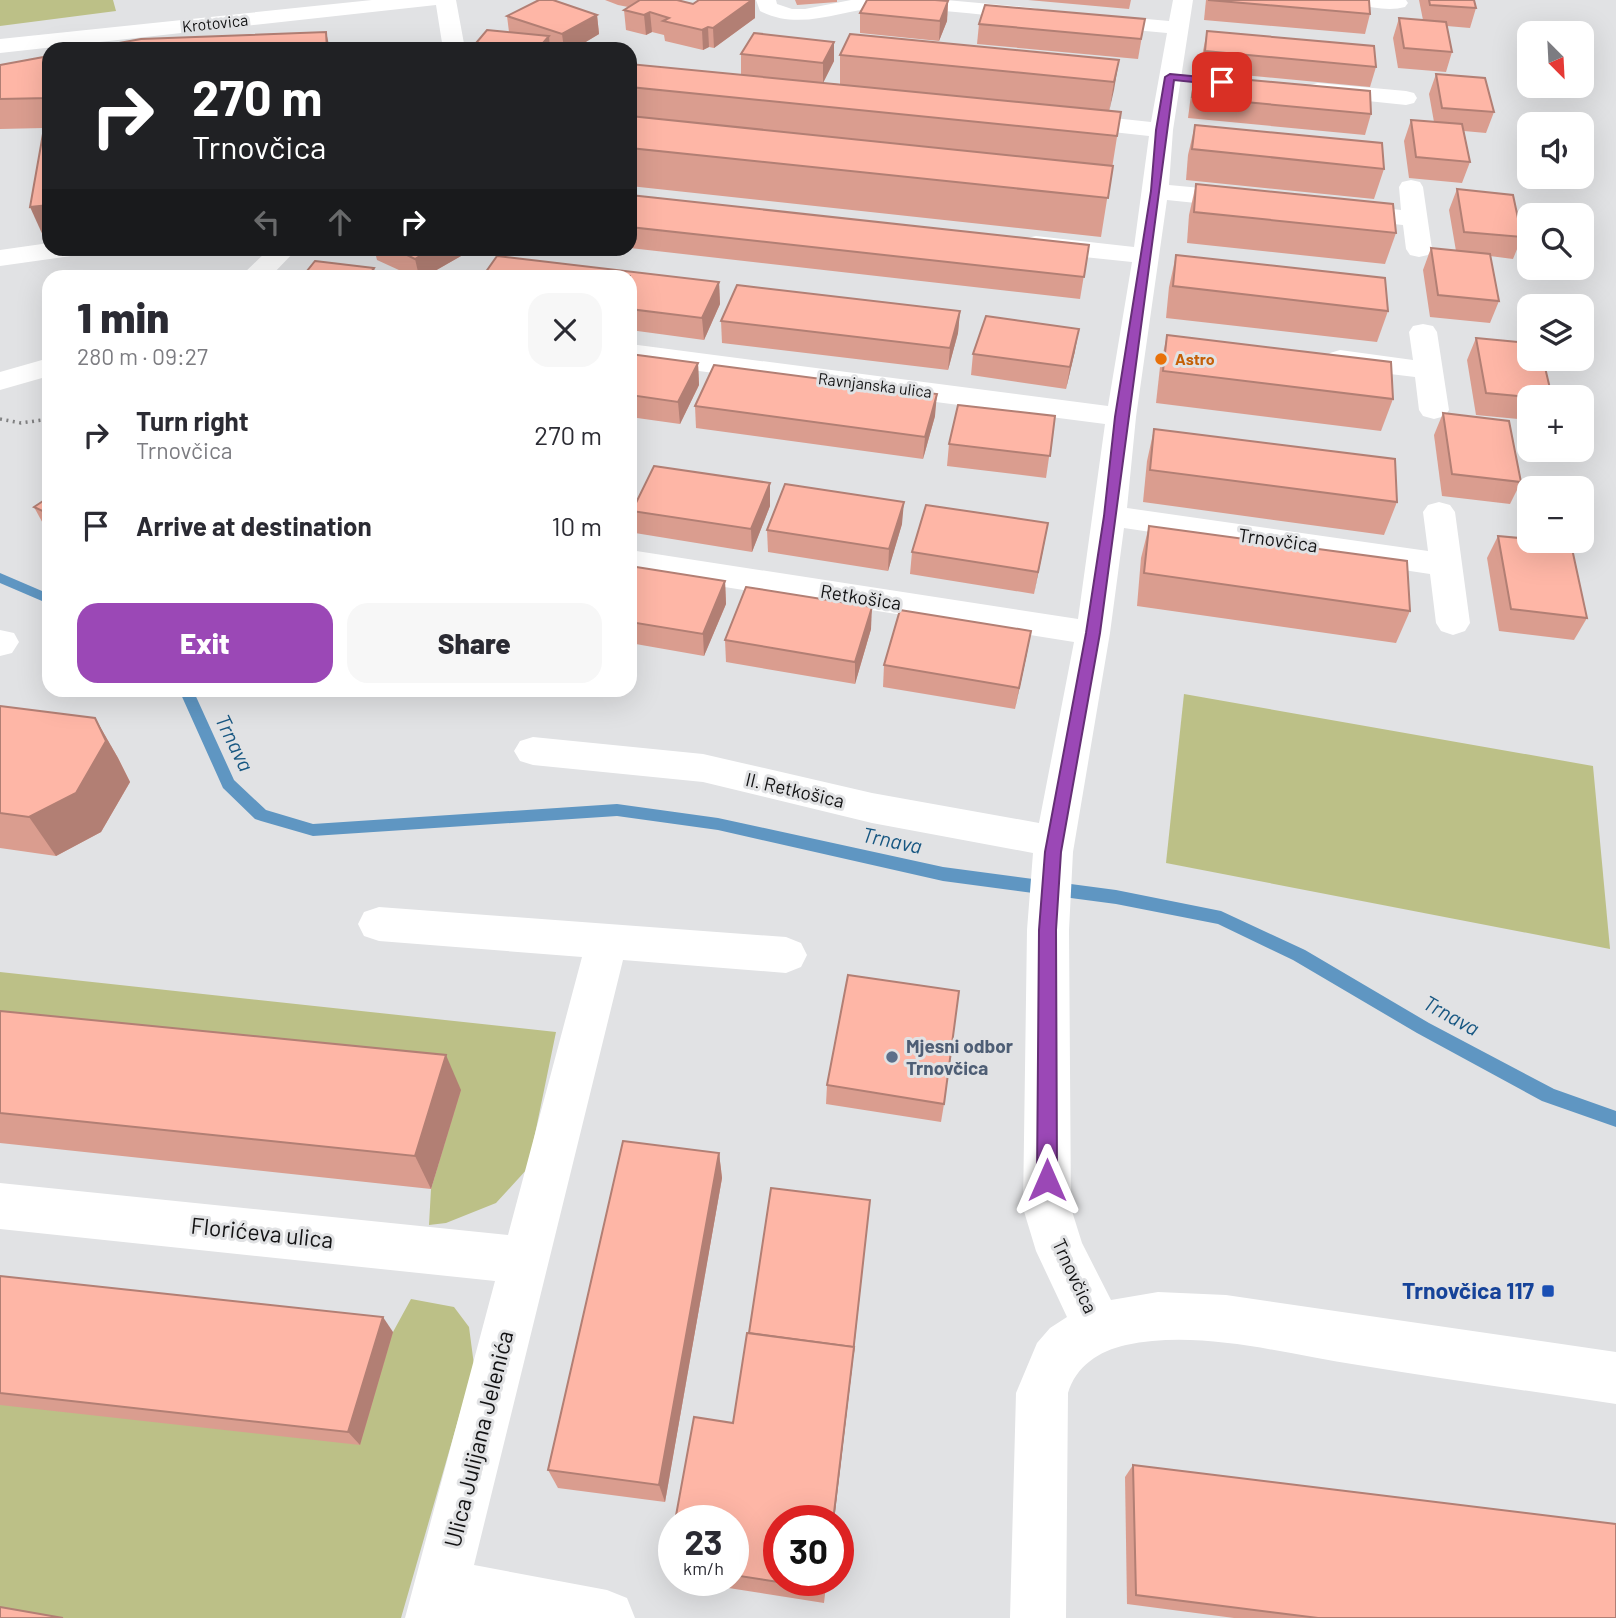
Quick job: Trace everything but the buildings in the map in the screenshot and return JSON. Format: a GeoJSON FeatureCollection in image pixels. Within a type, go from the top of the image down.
{"type":"FeatureCollection","features":[{"type":"Feature","properties":{"kind":"street","name":"Krotovica"},"geometry":{"type":"LineString","coordinates":[[0,46],[430,0]]}},
{"type":"Feature","properties":{"kind":"street"},"geometry":{"type":"LineString","coordinates":[[446,0],[453,42]]}},
{"type":"Feature","properties":{"kind":"street"},"geometry":{"type":"LineString","coordinates":[[766,0],[767,7],[772,10],[792,15],[892,1],[1059,17],[1181,14]]}},
{"type":"Feature","properties":{"kind":"street"},"geometry":{"type":"LineString","coordinates":[[1365,0],[1398,9]]}},
{"type":"Feature","properties":{"kind":"street","name":"Trnovčica"},"geometry":{"type":"LineString","coordinates":[[1099,1328],[1060,1251],[1047,1208],[1048,930],[1054,847],[1093,633],[1133,332],[1156,191],[1161,130],[1183,78],[1181,14]]}},
{"type":"Feature","properties":{"kind":"street"},"geometry":{"type":"LineString","coordinates":[[1301,89],[1405,87],[1409,125]]}},
{"type":"Feature","properties":{"kind":"street"},"geometry":{"type":"LineString","coordinates":[[1043,118],[1161,130]]}},
{"type":"Feature","properties":{"kind":"street"},"geometry":{"type":"LineString","coordinates":[[1411,187],[1419,249]]}},
{"type":"Feature","properties":{"kind":"street"},"geometry":{"type":"LineString","coordinates":[[1156,191],[1269,203]]}},
{"type":"Feature","properties":{"kind":"street"},"geometry":{"type":"LineString","coordinates":[[1321,209],[1414,219]]}},
{"type":"Feature","properties":{"kind":"street"},"geometry":{"type":"LineString","coordinates":[[1017,242],[1146,256]]}},
{"type":"Feature","properties":{"kind":"street"},"geometry":{"type":"LineString","coordinates":[[0,258],[42,252]]}},
{"type":"Feature","properties":{"kind":"street"},"geometry":{"type":"LineString","coordinates":[[263,270],[278,256]]}},
{"type":"Feature","properties":{"kind":"street"},"geometry":{"type":"LineString","coordinates":[[1133,332],[1166,337]]}},
{"type":"Feature","properties":{"kind":"street"},"geometry":{"type":"LineString","coordinates":[[1423,332],[1434,410]]}},
{"type":"Feature","properties":{"kind":"street","name":"Ravnjanska ulica"},"geometry":{"type":"LineString","coordinates":[[637,354],[1121,417]]}},
{"type":"Feature","properties":{"kind":"street"},"geometry":{"type":"LineString","coordinates":[[1317,356],[1427,370]]}},
{"type":"Feature","properties":{"kind":"street"},"geometry":{"type":"LineString","coordinates":[[0,381],[42,369]]}},
{"type":"Feature","properties":{"kind":"street"},"geometry":{"type":"LineString","coordinates":[[1439,512],[1453,623]]}},
{"type":"Feature","properties":{"kind":"street","name":"Trnovčica"},"geometry":{"type":"LineString","coordinates":[[1110,516],[1446,565]]}},
{"type":"Feature","properties":{"kind":"street","name":"Retkošica"},"geometry":{"type":"LineString","coordinates":[[637,562],[1093,633]]}},
{"type":"Feature","properties":{"kind":"street","name":"II. Retkošica"},"geometry":{"type":"LineString","coordinates":[[533,751],[703,768],[1054,847]]}},
{"type":"Feature","properties":{"kind":"street"},"geometry":{"type":"LineString","coordinates":[[379,925],[786,955]]}},
{"type":"Feature","properties":{"kind":"street","name":"Ulica Julijana Jelenića"},"geometry":{"type":"LineString","coordinates":[[437,1603],[607,941]]}},
{"type":"Feature","properties":{"kind":"street","name":"Florićeva ulica"},"geometry":{"type":"LineString","coordinates":[[0,1206],[524,1260]]}},
{"type":"Feature","properties":{"kind":"street","name":"Trnovčica"},"geometry":{"type":"LineString","coordinates":[[1038,1618],[1042,1393],[1051,1364],[1072,1342],[1099,1328],[1125,1321],[1208,1318],[1616,1378]]}},
{"type":"Feature","properties":{"kind":"street"},"geometry":{"type":"LineString","coordinates":[[437,1603],[607,1618]]}},
{"type":"Feature","properties":{"kind":"path"},"geometry":{"type":"LineString","coordinates":[[0,419],[21,423],[42,420]]}},
{"type":"Feature","properties":{"kind":"green space"},"geometry":{"type":"Polygon","coordinates":[[[0,0],[113,0],[116,11],[0,26],[0,0]]]}},
{"type":"Feature","properties":{"kind":"green space"},"geometry":{"type":"Polygon","coordinates":[[[1184,694],[1593,766],[1610,949],[1166,863],[1184,694]]]}},
{"type":"Feature","properties":{"kind":"green space"},"geometry":{"type":"Polygon","coordinates":[[[0,972],[556,1032],[528,1168],[496,1203],[446,1223],[429,1225],[431,1189],[460,1091],[0,1044],[0,972]]]}},
{"type":"Feature","properties":{"kind":"green space"},"geometry":{"type":"Polygon","coordinates":[[[411,1299],[454,1307],[469,1327],[474,1365],[401,1618],[26,1618],[0,1613],[0,1405],[393,1332],[411,1299]]]}},
{"type":"Feature","properties":{"kind":"waterway","name":"Trnava"},"geometry":{"type":"LineString","coordinates":[[0,578],[42,596]]}},
{"type":"Feature","properties":{"kind":"waterway","name":"Trnava"},"geometry":{"type":"LineString","coordinates":[[189,697],[228,784],[261,815],[313,830],[617,810],[718,824],[943,874],[1116,897],[1221,918],[1299,955],[1423,1028],[1548,1095],[1616,1119]]}},
{"type":"Feature","properties":{"kind":"place","name":"Astro"},"geometry":{"type":"Point","coordinates":[1161,359]}},
{"type":"Feature","properties":{"kind":"place","name":"Mjesni odbor Trnovčica"},"geometry":{"type":"Point","coordinates":[892,1057]}},
{"type":"Feature","properties":{"kind":"place","name":"Trnovčica 117"},"geometry":{"type":"Point","coordinates":[1548,1291]}},
{"type":"Feature","properties":{"kind":"route"},"geometry":{"type":"LineString","coordinates":[[1047,1180],[1048,930],[1053,852],[1093,633],[1133,332],[1156,191],[1161,130],[1170,77],[1222,82]]}}]}
